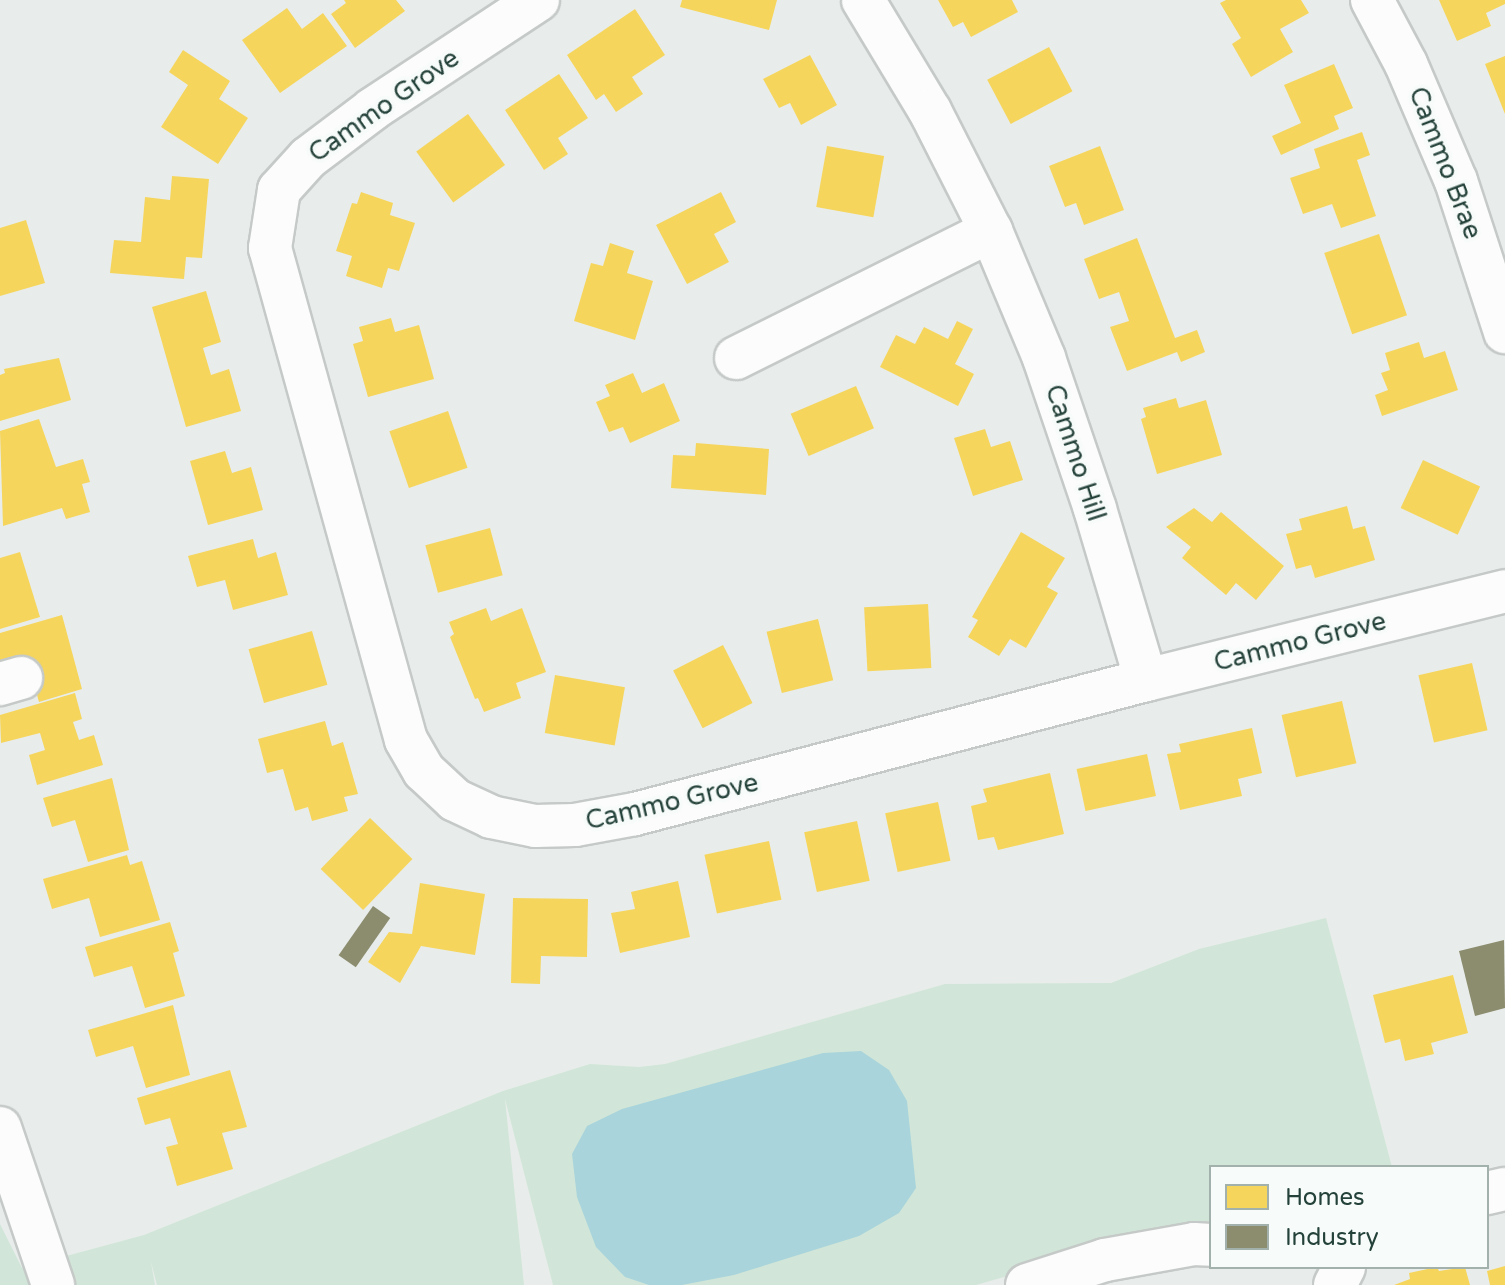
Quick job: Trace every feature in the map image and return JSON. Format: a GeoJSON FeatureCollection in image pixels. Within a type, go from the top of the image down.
{"type":"FeatureCollection","features":[{"type":"Feature","properties":{"kind":"street","name":"Cammo Grove"},"geometry":{"type":"LineString","coordinates":[[538,0],[373,109],[308,158],[279,190],[270,248],[402,727],[424,771],[455,800],[491,817],[535,826],[575,825],[635,814],[1146,680],[1505,591]]}},
{"type":"Feature","properties":{"kind":"street","name":"Cammo Hill"},"geometry":{"type":"LineString","coordinates":[[863,0],[930,111],[991,231],[1044,358],[1095,509],[1146,680]]}},
{"type":"Feature","properties":{"kind":"street","name":"Cammo Brae"},"geometry":{"type":"LineString","coordinates":[[1372,0],[1406,64],[1456,181],[1505,332]]}},
{"type":"Feature","properties":{"kind":"street"},"geometry":{"type":"LineString","coordinates":[[736,355],[991,231]]}},
{"type":"Feature","properties":{"kind":"street"},"geometry":{"type":"LineString","coordinates":[[0,1128],[53,1285]]}},
{"type":"Feature","properties":{"kind":"street"},"geometry":{"type":"LineString","coordinates":[[1027,1285],[1105,1260],[1194,1244],[1209,1245]]}},
{"type":"Feature","properties":{"kind":"green space"},"geometry":{"type":"Polygon","coordinates":[[[1326,918],[1391,1165],[1209,1165],[1209,1223],[1194,1223],[976,1285],[553,1285],[505,1099],[524,1285],[157,1285],[151,1262],[155,1285],[0,1285],[0,1224],[22,1268],[144,1235],[503,1091],[590,1064],[639,1067],[665,1064],[945,984],[1111,983],[1199,949],[1326,918]]]}},
{"type":"Feature","properties":{"kind":"water"},"geometry":{"type":"Polygon","coordinates":[[[861,1051],[889,1070],[907,1101],[916,1188],[899,1213],[859,1236],[734,1275],[682,1285],[649,1285],[625,1277],[596,1247],[577,1197],[572,1154],[587,1126],[622,1109],[823,1053],[861,1051]]]}},
{"type":"Feature","properties":{"kind":"building: Homes"},"geometry":{"type":"Polygon","coordinates":[[[344,0],[396,0],[405,11],[355,48],[331,14],[346,3],[344,0]]]}},
{"type":"Feature","properties":{"kind":"building: Homes"},"geometry":{"type":"Polygon","coordinates":[[[682,0],[777,0],[769,30],[680,7],[682,0]]]}},
{"type":"Feature","properties":{"kind":"building: Homes"},"geometry":{"type":"Polygon","coordinates":[[[938,0],[1012,0],[1018,12],[971,37],[963,22],[953,27],[938,0]]]}},
{"type":"Feature","properties":{"kind":"building: Homes"},"geometry":{"type":"Polygon","coordinates":[[[1226,0],[1301,0],[1309,13],[1280,29],[1293,52],[1251,77],[1232,44],[1241,38],[1220,3],[1226,0]]]}},
{"type":"Feature","properties":{"kind":"building: Homes"},"geometry":{"type":"Polygon","coordinates":[[[1439,0],[1505,0],[1505,4],[1486,13],[1491,26],[1457,41],[1439,0]]]}},
{"type":"Feature","properties":{"kind":"building: Homes"},"geometry":{"type":"Polygon","coordinates":[[[287,8],[302,29],[323,13],[347,46],[280,93],[242,40],[287,8]]]}},
{"type":"Feature","properties":{"kind":"building: Homes"},"geometry":{"type":"Polygon","coordinates":[[[635,9],[665,55],[632,77],[643,94],[616,112],[604,94],[596,100],[567,55],[635,9]]]}},
{"type":"Feature","properties":{"kind":"building: Homes"},"geometry":{"type":"Polygon","coordinates":[[[1049,47],[1072,91],[1011,124],[987,80],[1049,47]]]}},
{"type":"Feature","properties":{"kind":"building: Homes"},"geometry":{"type":"Polygon","coordinates":[[[183,50],[230,81],[219,99],[248,118],[218,164],[161,127],[188,85],[169,72],[183,50]]]}},
{"type":"Feature","properties":{"kind":"building: Homes"},"geometry":{"type":"Polygon","coordinates":[[[810,55],[837,105],[801,125],[790,103],[779,108],[763,79],[810,55]]]}},
{"type":"Feature","properties":{"kind":"building: Homes"},"geometry":{"type":"Polygon","coordinates":[[[1505,56],[1505,114],[1485,64],[1505,56]]]}},
{"type":"Feature","properties":{"kind":"building: Homes"},"geometry":{"type":"Polygon","coordinates":[[[1334,64],[1353,108],[1334,116],[1339,129],[1281,155],[1272,136],[1301,123],[1284,85],[1334,64]]]}},
{"type":"Feature","properties":{"kind":"building: Homes"},"geometry":{"type":"Polygon","coordinates":[[[559,74],[588,118],[558,138],[568,154],[544,170],[505,110],[559,74]]]}},
{"type":"Feature","properties":{"kind":"building: Homes"},"geometry":{"type":"Polygon","coordinates":[[[468,114],[505,165],[453,203],[416,152],[468,114]]]}},
{"type":"Feature","properties":{"kind":"building: Homes"},"geometry":{"type":"Polygon","coordinates":[[[1362,132],[1370,155],[1357,160],[1376,216],[1341,228],[1332,204],[1303,214],[1290,178],[1320,168],[1314,149],[1362,132]]]}},
{"type":"Feature","properties":{"kind":"building: Homes"},"geometry":{"type":"Polygon","coordinates":[[[827,146],[884,156],[873,217],[816,207],[827,146]]]}},
{"type":"Feature","properties":{"kind":"building: Homes"},"geometry":{"type":"Polygon","coordinates":[[[1100,146],[1124,210],[1084,225],[1076,203],[1065,207],[1049,166],[1100,146]]]}},
{"type":"Feature","properties":{"kind":"building: Homes"},"geometry":{"type":"Polygon","coordinates":[[[172,176],[209,179],[202,258],[186,257],[184,279],[110,273],[114,240],[141,242],[145,197],[170,200],[172,176]]]}},
{"type":"Feature","properties":{"kind":"building: Homes"},"geometry":{"type":"Polygon","coordinates":[[[361,192],[393,203],[390,215],[415,223],[399,271],[388,268],[382,288],[346,276],[352,256],[336,251],[352,203],[357,204],[361,192]]]}},
{"type":"Feature","properties":{"kind":"building: Homes"},"geometry":{"type":"Polygon","coordinates":[[[721,192],[736,222],[714,234],[729,262],[687,284],[656,225],[721,192]]]}},
{"type":"Feature","properties":{"kind":"building: Homes"},"geometry":{"type":"Polygon","coordinates":[[[26,220],[45,283],[0,296],[0,228],[26,220]]]}},
{"type":"Feature","properties":{"kind":"building: Homes"},"geometry":{"type":"Polygon","coordinates":[[[1379,234],[1407,315],[1352,334],[1324,253],[1379,234]]]}},
{"type":"Feature","properties":{"kind":"building: Homes"},"geometry":{"type":"Polygon","coordinates":[[[1137,238],[1175,338],[1197,330],[1205,352],[1181,362],[1177,352],[1127,371],[1110,327],[1129,321],[1119,292],[1099,299],[1084,259],[1137,238]]]}},
{"type":"Feature","properties":{"kind":"building: Homes"},"geometry":{"type":"Polygon","coordinates":[[[610,243],[634,251],[627,273],[653,281],[635,340],[574,321],[591,263],[603,266],[610,243]]]}},
{"type":"Feature","properties":{"kind":"building: Homes"},"geometry":{"type":"Polygon","coordinates":[[[206,291],[221,342],[203,348],[211,375],[229,369],[241,411],[186,427],[152,307],[206,291]]]}},
{"type":"Feature","properties":{"kind":"building: Homes"},"geometry":{"type":"Polygon","coordinates":[[[391,318],[395,332],[419,325],[434,379],[368,397],[353,344],[363,341],[359,327],[391,318]]]}},
{"type":"Feature","properties":{"kind":"building: Homes"},"geometry":{"type":"Polygon","coordinates":[[[957,321],[973,329],[955,364],[974,374],[958,406],[880,367],[896,335],[915,344],[924,327],[948,339],[957,321]]]}},
{"type":"Feature","properties":{"kind":"building: Homes"},"geometry":{"type":"Polygon","coordinates":[[[1419,342],[1424,358],[1445,351],[1458,390],[1382,416],[1375,395],[1388,390],[1381,373],[1390,370],[1385,353],[1419,342]]]}},
{"type":"Feature","properties":{"kind":"building: Homes"},"geometry":{"type":"Polygon","coordinates":[[[59,358],[71,400],[0,421],[0,375],[5,373],[4,369],[59,358]]]}},
{"type":"Feature","properties":{"kind":"building: Homes"},"geometry":{"type":"Polygon","coordinates":[[[633,373],[642,393],[664,383],[680,421],[630,443],[623,427],[609,432],[596,402],[610,396],[605,385],[633,373]]]}},
{"type":"Feature","properties":{"kind":"building: Homes"},"geometry":{"type":"Polygon","coordinates":[[[856,386],[874,428],[809,456],[791,414],[856,386]]]}},
{"type":"Feature","properties":{"kind":"building: Homes"},"geometry":{"type":"Polygon","coordinates":[[[1176,398],[1179,408],[1206,400],[1222,455],[1157,474],[1141,419],[1146,417],[1143,408],[1176,398]]]}},
{"type":"Feature","properties":{"kind":"building: Homes"},"geometry":{"type":"Polygon","coordinates":[[[448,411],[468,468],[409,488],[389,431],[448,411]]]}},
{"type":"Feature","properties":{"kind":"building: Homes"},"geometry":{"type":"Polygon","coordinates":[[[39,419],[56,467],[83,459],[90,482],[82,484],[90,512],[66,519],[62,508],[3,526],[0,431],[39,419]]]}},
{"type":"Feature","properties":{"kind":"building: Homes"},"geometry":{"type":"Polygon","coordinates":[[[985,429],[991,447],[1010,441],[1023,480],[973,496],[954,438],[985,429]]]}},
{"type":"Feature","properties":{"kind":"building: Homes"},"geometry":{"type":"Polygon","coordinates":[[[696,443],[769,449],[766,495],[671,488],[673,455],[695,456],[696,443]]]}},
{"type":"Feature","properties":{"kind":"building: Homes"},"geometry":{"type":"Polygon","coordinates":[[[225,451],[232,473],[251,467],[263,510],[208,525],[190,461],[225,451]]]}},
{"type":"Feature","properties":{"kind":"building: Homes"},"geometry":{"type":"Polygon","coordinates":[[[1423,460],[1480,487],[1458,535],[1401,508],[1423,460]]]}},
{"type":"Feature","properties":{"kind":"building: Homes"},"geometry":{"type":"Polygon","coordinates":[[[1347,506],[1353,529],[1365,526],[1375,560],[1315,578],[1311,565],[1296,569],[1286,534],[1302,530],[1299,519],[1347,506]]]}},
{"type":"Feature","properties":{"kind":"building: Homes"},"geometry":{"type":"Polygon","coordinates":[[[1194,508],[1212,522],[1221,512],[1284,566],[1256,600],[1236,583],[1226,595],[1182,558],[1191,547],[1166,527],[1194,508]]]}},
{"type":"Feature","properties":{"kind":"building: Homes"},"geometry":{"type":"Polygon","coordinates":[[[490,528],[503,575],[438,593],[425,545],[490,528]]]}},
{"type":"Feature","properties":{"kind":"building: Homes"},"geometry":{"type":"Polygon","coordinates":[[[1021,532],[1065,558],[1047,587],[1058,593],[1026,648],[1010,639],[999,656],[968,637],[978,620],[972,617],[1021,532]]]}},
{"type":"Feature","properties":{"kind":"building: Homes"},"geometry":{"type":"Polygon","coordinates":[[[253,539],[258,558],[276,552],[288,595],[233,610],[225,580],[197,587],[188,556],[253,539]]]}},
{"type":"Feature","properties":{"kind":"building: Homes"},"geometry":{"type":"Polygon","coordinates":[[[20,552],[40,617],[0,629],[0,558],[20,552]]]}},
{"type":"Feature","properties":{"kind":"building: Homes"},"geometry":{"type":"Polygon","coordinates":[[[928,604],[931,668],[867,671],[864,607],[928,604]]]}},
{"type":"Feature","properties":{"kind":"building: Homes"},"geometry":{"type":"Polygon","coordinates":[[[486,608],[491,621],[522,608],[546,672],[516,683],[521,698],[484,712],[478,698],[475,699],[450,637],[454,634],[449,622],[486,608]]]}},
{"type":"Feature","properties":{"kind":"building: Homes"},"geometry":{"type":"Polygon","coordinates":[[[62,615],[82,689],[39,702],[26,656],[0,663],[0,633],[62,615]]]}},
{"type":"Feature","properties":{"kind":"building: Homes"},"geometry":{"type":"Polygon","coordinates":[[[818,619],[833,680],[782,693],[767,632],[818,619]]]}},
{"type":"Feature","properties":{"kind":"building: Homes"},"geometry":{"type":"Polygon","coordinates":[[[312,631],[327,685],[264,703],[249,649],[312,631]]]}},
{"type":"Feature","properties":{"kind":"building: Homes"},"geometry":{"type":"Polygon","coordinates":[[[723,645],[753,703],[703,728],[673,670],[723,645]]]}},
{"type":"Feature","properties":{"kind":"building: Homes"},"geometry":{"type":"Polygon","coordinates":[[[1472,663],[1488,730],[1434,743],[1418,675],[1472,663]]]}},
{"type":"Feature","properties":{"kind":"building: Homes"},"geometry":{"type":"Polygon","coordinates":[[[555,675],[625,687],[615,745],[545,733],[555,675]]]}},
{"type":"Feature","properties":{"kind":"building: Homes"},"geometry":{"type":"Polygon","coordinates":[[[75,693],[82,719],[73,722],[79,740],[94,735],[103,765],[37,785],[29,755],[45,750],[40,733],[1,743],[0,715],[75,693]]]}},
{"type":"Feature","properties":{"kind":"building: Homes"},"geometry":{"type":"Polygon","coordinates":[[[1342,701],[1356,763],[1296,777],[1282,715],[1342,701]]]}},
{"type":"Feature","properties":{"kind":"building: Homes"},"geometry":{"type":"Polygon","coordinates":[[[325,721],[332,746],[343,742],[358,794],[344,797],[348,811],[312,821],[308,807],[295,811],[283,769],[267,773],[258,739],[325,721]]]}},
{"type":"Feature","properties":{"kind":"building: Homes"},"geometry":{"type":"Polygon","coordinates":[[[1252,728],[1262,773],[1238,779],[1242,796],[1180,810],[1167,754],[1181,752],[1179,744],[1252,728]]]}},
{"type":"Feature","properties":{"kind":"building: Homes"},"geometry":{"type":"Polygon","coordinates":[[[1147,754],[1156,796],[1086,811],[1077,769],[1147,754]]]}},
{"type":"Feature","properties":{"kind":"building: Homes"},"geometry":{"type":"Polygon","coordinates":[[[1050,773],[1064,834],[998,850],[994,837],[978,840],[971,806],[987,802],[983,789],[1050,773]]]}},
{"type":"Feature","properties":{"kind":"building: Homes"},"geometry":{"type":"Polygon","coordinates":[[[112,778],[129,850],[88,862],[75,820],[52,827],[43,798],[112,778]]]}},
{"type":"Feature","properties":{"kind":"building: Homes"},"geometry":{"type":"Polygon","coordinates":[[[938,802],[950,861],[898,872],[885,813],[938,802]]]}},
{"type":"Feature","properties":{"kind":"building: Homes"},"geometry":{"type":"Polygon","coordinates":[[[370,818],[412,859],[363,910],[321,869],[370,818]]]}},
{"type":"Feature","properties":{"kind":"building: Homes"},"geometry":{"type":"Polygon","coordinates":[[[857,821],[870,881],[817,892],[804,832],[857,821]]]}},
{"type":"Feature","properties":{"kind":"building: Homes"},"geometry":{"type":"Polygon","coordinates":[[[769,841],[781,900],[717,913],[704,855],[769,841]]]}},
{"type":"Feature","properties":{"kind":"building: Homes"},"geometry":{"type":"Polygon","coordinates":[[[127,855],[130,865],[142,861],[160,920],[100,937],[89,898],[52,909],[43,879],[127,855]]]}},
{"type":"Feature","properties":{"kind":"building: Homes"},"geometry":{"type":"Polygon","coordinates":[[[678,881],[690,937],[620,953],[611,913],[635,909],[631,892],[678,881]]]}},
{"type":"Feature","properties":{"kind":"building: Homes"},"geometry":{"type":"Polygon","coordinates":[[[420,883],[485,894],[475,955],[421,946],[400,983],[368,962],[389,932],[412,934],[420,883]]]}},
{"type":"Feature","properties":{"kind":"building: Homes"},"geometry":{"type":"Polygon","coordinates":[[[513,898],[588,899],[587,957],[541,956],[540,984],[511,983],[513,898]]]}},
{"type":"Feature","properties":{"kind":"building: Homes"},"geometry":{"type":"Polygon","coordinates":[[[170,922],[179,951],[173,953],[185,996],[145,1008],[132,966],[94,977],[85,947],[170,922]]]}},
{"type":"Feature","properties":{"kind":"building: Homes"},"geometry":{"type":"Polygon","coordinates":[[[1453,975],[1468,1033],[1431,1043],[1434,1054],[1405,1061],[1400,1039],[1385,1043],[1373,995],[1453,975]]]}},
{"type":"Feature","properties":{"kind":"building: Homes"},"geometry":{"type":"Polygon","coordinates":[[[173,1005],[190,1075],[146,1088],[133,1046],[96,1057],[88,1030],[173,1005]]]}},
{"type":"Feature","properties":{"kind":"building: Homes"},"geometry":{"type":"Polygon","coordinates":[[[230,1070],[247,1127],[222,1133],[233,1169],[177,1186],[166,1147],[178,1144],[170,1118],[145,1125],[137,1098],[230,1070]]]}},
{"type":"Feature","properties":{"kind":"building: Homes"},"geometry":{"type":"Polygon","coordinates":[[[1505,1266],[1505,1285],[1490,1285],[1487,1271],[1505,1266]]]}},
{"type":"Feature","properties":{"kind":"building: Homes"},"geometry":{"type":"Polygon","coordinates":[[[1428,1269],[1466,1269],[1470,1285],[1394,1285],[1410,1279],[1409,1273],[1428,1269]]]}},
{"type":"Feature","properties":{"kind":"building: Industry"},"geometry":{"type":"Polygon","coordinates":[[[373,906],[390,918],[356,967],[339,955],[373,906]]]}},
{"type":"Feature","properties":{"kind":"building: Industry"},"geometry":{"type":"Polygon","coordinates":[[[1504,940],[1505,1008],[1475,1016],[1459,951],[1504,940]]]}}]}
